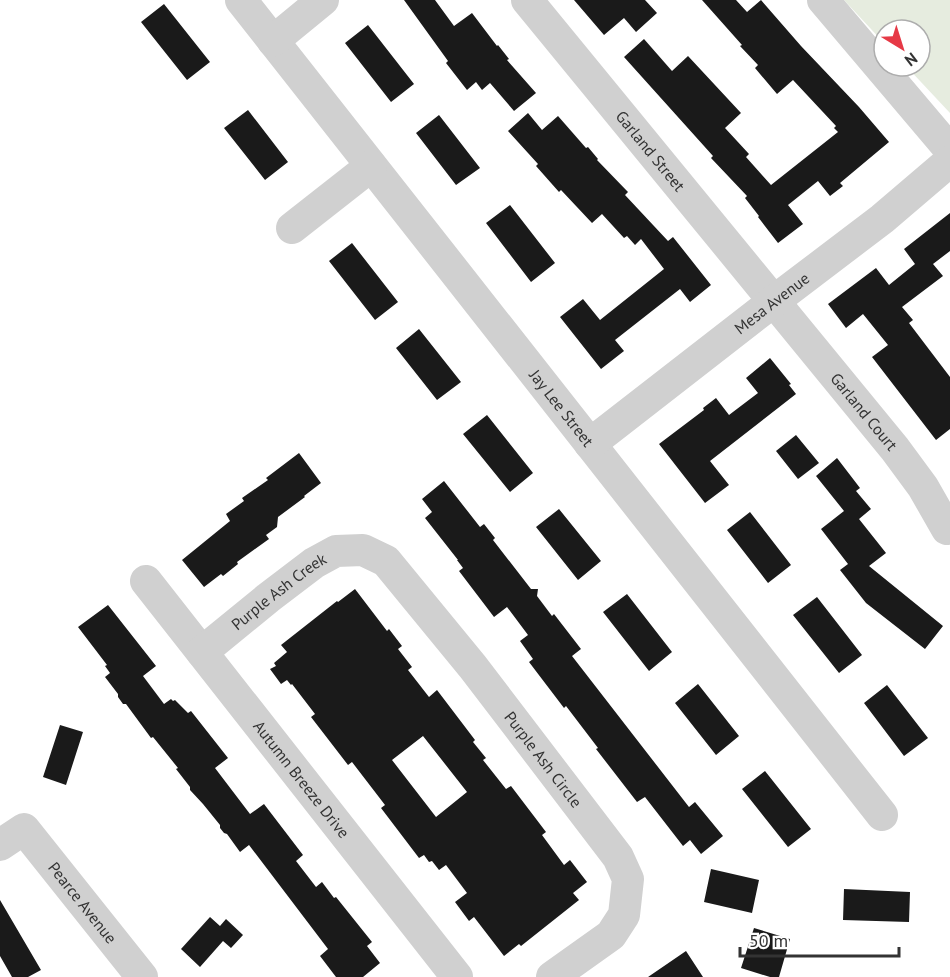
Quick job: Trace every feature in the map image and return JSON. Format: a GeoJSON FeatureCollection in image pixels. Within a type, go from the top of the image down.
{"type":"FeatureCollection","features":[{"type":"Feature","properties":{"kind":"street","name":"Jay Lee Street"},"geometry":{"type":"LineString","coordinates":[[241,0],[882,815]]}},
{"type":"Feature","properties":{"kind":"street"},"geometry":{"type":"LineString","coordinates":[[273,40],[323,0]]}},
{"type":"Feature","properties":{"kind":"street","name":"Garland Street"},"geometry":{"type":"LineString","coordinates":[[527,0],[774,301]]}},
{"type":"Feature","properties":{"kind":"street"},"geometry":{"type":"LineString","coordinates":[[823,0],[950,150]]}},
{"type":"Feature","properties":{"kind":"street","name":"Mesa Avenue"},"geometry":{"type":"LineString","coordinates":[[590,444],[882,219],[950,161]]}},
{"type":"Feature","properties":{"kind":"street"},"geometry":{"type":"LineString","coordinates":[[292,228],[371,166]]}},
{"type":"Feature","properties":{"kind":"street","name":"Garland Court"},"geometry":{"type":"LineString","coordinates":[[774,301],[895,449],[923,487],[947,529]]}},
{"type":"Feature","properties":{"kind":"street","name":"Purple Ash Creek"},"geometry":{"type":"LineString","coordinates":[[202,652],[314,562],[336,551],[363,550]]}},
{"type":"Feature","properties":{"kind":"street","name":"Purple Ash Circle"},"geometry":{"type":"LineString","coordinates":[[363,550],[386,561],[473,667],[618,857],[628,879],[624,915],[611,935],[552,977]]}},
{"type":"Feature","properties":{"kind":"street","name":"Autumn Breeze Drive"},"geometry":{"type":"LineString","coordinates":[[146,581],[457,977]]}},
{"type":"Feature","properties":{"kind":"street","name":"Pearce Avenue"},"geometry":{"type":"LineString","coordinates":[[12,837],[142,977]]}},
{"type":"Feature","properties":{"kind":"shaded area"},"geometry":{"type":"Polygon","coordinates":[[[844,0],[950,0],[950,113],[917,78],[932,78],[932,18],[872,18],[872,30],[844,0]]]}},
{"type":"Feature","properties":{"kind":"building"},"geometry":{"type":"Polygon","coordinates":[[[404,0],[435,0],[454,26],[472,13],[509,59],[507,60],[536,93],[514,111],[490,83],[482,90],[476,82],[467,90],[404,0]]]}},
{"type":"Feature","properties":{"kind":"building"},"geometry":{"type":"Polygon","coordinates":[[[574,0],[645,0],[657,13],[636,32],[624,18],[604,35],[574,0]]]}},
{"type":"Feature","properties":{"kind":"building"},"geometry":{"type":"Polygon","coordinates":[[[702,0],[736,0],[747,12],[761,0],[889,142],[840,183],[843,186],[830,196],[818,181],[788,205],[803,224],[778,243],[745,198],[747,196],[624,57],[644,39],[672,71],[688,56],[741,113],[725,128],[749,154],[746,157],[771,185],[838,132],[834,128],[836,126],[793,80],[777,94],[755,68],[758,65],[702,0]]]}},
{"type":"Feature","properties":{"kind":"building"},"geometry":{"type":"Polygon","coordinates":[[[164,4],[210,62],[187,80],[141,22],[164,4]]]}},
{"type":"Feature","properties":{"kind":"building"},"geometry":{"type":"Polygon","coordinates":[[[368,25],[414,84],[391,102],[345,43],[368,25]]]}},
{"type":"Feature","properties":{"kind":"building"},"geometry":{"type":"Polygon","coordinates":[[[248,110],[288,162],[265,180],[224,128],[248,110]]]}},
{"type":"Feature","properties":{"kind":"building"},"geometry":{"type":"Polygon","coordinates":[[[528,113],[542,130],[558,116],[628,192],[625,195],[668,241],[673,237],[711,285],[690,302],[680,289],[615,340],[624,351],[601,369],[560,317],[583,299],[600,320],[664,269],[641,239],[635,245],[627,236],[624,238],[602,214],[592,223],[561,190],[559,192],[536,166],[538,164],[508,131],[528,113]]]}},
{"type":"Feature","properties":{"kind":"building"},"geometry":{"type":"Polygon","coordinates":[[[439,115],[480,168],[456,185],[416,133],[439,115]]]}},
{"type":"Feature","properties":{"kind":"building"},"geometry":{"type":"Polygon","coordinates":[[[510,205],[555,263],[531,282],[486,223],[510,205]]]}},
{"type":"Feature","properties":{"kind":"building"},"geometry":{"type":"Polygon","coordinates":[[[950,213],[950,251],[933,264],[943,276],[902,307],[913,320],[909,323],[950,377],[950,429],[936,440],[872,357],[888,345],[863,314],[846,328],[828,304],[876,268],[889,285],[915,264],[904,249],[950,213]]]}},
{"type":"Feature","properties":{"kind":"building"},"geometry":{"type":"Polygon","coordinates":[[[352,243],[398,302],[375,320],[329,261],[352,243]]]}},
{"type":"Feature","properties":{"kind":"building"},"geometry":{"type":"Polygon","coordinates":[[[419,329],[461,382],[437,400],[396,348],[419,329]]]}},
{"type":"Feature","properties":{"kind":"building"},"geometry":{"type":"Polygon","coordinates":[[[770,358],[791,384],[789,385],[796,394],[710,461],[729,485],[705,503],[659,444],[704,410],[703,408],[716,398],[729,415],[758,393],[746,378],[770,358]]]}},
{"type":"Feature","properties":{"kind":"building"},"geometry":{"type":"Polygon","coordinates":[[[487,415],[533,473],[510,492],[463,434],[487,415]]]}},
{"type":"Feature","properties":{"kind":"building"},"geometry":{"type":"Polygon","coordinates":[[[796,435],[819,463],[798,479],[776,451],[796,435]]]}},
{"type":"Feature","properties":{"kind":"building"},"geometry":{"type":"Polygon","coordinates":[[[299,453],[321,483],[278,517],[277,527],[266,535],[269,539],[237,562],[238,564],[223,576],[221,574],[204,587],[182,560],[230,521],[226,514],[244,501],[242,498],[268,480],[266,478],[299,453]]]}},
{"type":"Feature","properties":{"kind":"building"},"geometry":{"type":"Polygon","coordinates":[[[837,458],[860,488],[856,491],[871,509],[859,519],[886,553],[869,566],[943,626],[925,649],[866,603],[840,570],[848,564],[821,529],[844,511],[816,476],[837,458]]]}},
{"type":"Feature","properties":{"kind":"building"},"geometry":{"type":"Polygon","coordinates":[[[444,481],[480,527],[484,524],[495,538],[493,540],[531,589],[538,589],[537,596],[581,649],[572,656],[689,807],[695,802],[723,836],[701,854],[690,840],[683,846],[645,797],[637,802],[566,706],[564,708],[529,662],[533,659],[520,641],[528,635],[507,607],[494,617],[459,571],[463,568],[458,560],[425,518],[432,512],[422,499],[444,481]]]}},
{"type":"Feature","properties":{"kind":"building"},"geometry":{"type":"Polygon","coordinates":[[[559,509],[601,561],[578,580],[536,527],[559,509]]]}},
{"type":"Feature","properties":{"kind":"building"},"geometry":{"type":"Polygon","coordinates":[[[750,512],[791,565],[768,583],[727,530],[750,512]]]}},
{"type":"Feature","properties":{"kind":"building"},"geometry":{"type":"Polygon","coordinates":[[[355,589],[387,631],[389,629],[402,646],[398,649],[412,667],[408,670],[429,697],[437,690],[475,740],[473,742],[486,758],[483,760],[506,789],[511,786],[546,832],[542,835],[564,865],[570,860],[587,882],[573,893],[579,900],[521,946],[519,944],[504,956],[474,917],[469,921],[455,902],[467,893],[446,865],[439,870],[424,855],[419,858],[381,808],[385,805],[352,762],[348,765],[311,717],[315,714],[292,684],[287,680],[281,684],[270,669],[276,666],[274,663],[287,652],[281,645],[355,589]],[[423,736],[392,760],[436,817],[467,792],[423,736]]]}},
{"type":"Feature","properties":{"kind":"building"},"geometry":{"type":"Polygon","coordinates":[[[627,594],[672,652],[649,671],[603,612],[627,594]]]}},
{"type":"Feature","properties":{"kind":"building"},"geometry":{"type":"Polygon","coordinates":[[[817,597],[862,655],[839,673],[793,615],[817,597]]]}},
{"type":"Feature","properties":{"kind":"building"},"geometry":{"type":"Polygon","coordinates":[[[108,605],[156,666],[143,676],[164,704],[171,699],[175,700],[188,713],[191,711],[228,758],[215,768],[250,814],[264,804],[303,855],[296,861],[316,887],[322,882],[372,942],[367,946],[380,963],[363,977],[336,977],[320,956],[328,949],[249,845],[240,852],[190,790],[176,769],[178,768],[118,697],[105,677],[110,673],[105,666],[107,665],[78,627],[108,605]]]}},
{"type":"Feature","properties":{"kind":"building"},"geometry":{"type":"Polygon","coordinates":[[[698,684],[739,736],[716,755],[675,703],[698,684]]]}},
{"type":"Feature","properties":{"kind":"building"},"geometry":{"type":"Polygon","coordinates":[[[887,685],[928,738],[904,756],[864,703],[887,685]]]}},
{"type":"Feature","properties":{"kind":"building"},"geometry":{"type":"Polygon","coordinates":[[[60,725],[83,732],[66,785],[43,777],[60,725]]]}},
{"type":"Feature","properties":{"kind":"building"},"geometry":{"type":"Polygon","coordinates":[[[765,771],[811,829],[788,847],[742,789],[765,771]]]}},
{"type":"Feature","properties":{"kind":"building"},"geometry":{"type":"Polygon","coordinates":[[[711,869],[759,880],[752,913],[704,902],[711,869]]]}},
{"type":"Feature","properties":{"kind":"building"},"geometry":{"type":"Polygon","coordinates":[[[844,889],[910,892],[909,922],[843,920],[844,889]]]}},
{"type":"Feature","properties":{"kind":"building"},"geometry":{"type":"Polygon","coordinates":[[[0,900],[41,970],[28,977],[12,977],[0,956],[0,900]]]}},
{"type":"Feature","properties":{"kind":"building"},"geometry":{"type":"Polygon","coordinates":[[[210,917],[220,926],[226,919],[243,935],[231,948],[223,941],[200,967],[181,949],[210,917]]]}},
{"type":"Feature","properties":{"kind":"building"},"geometry":{"type":"Polygon","coordinates":[[[754,928],[790,939],[779,977],[770,977],[741,968],[754,928]]]}},
{"type":"Feature","properties":{"kind":"building"},"geometry":{"type":"Polygon","coordinates":[[[686,951],[703,977],[648,977],[686,951]]]}}]}
